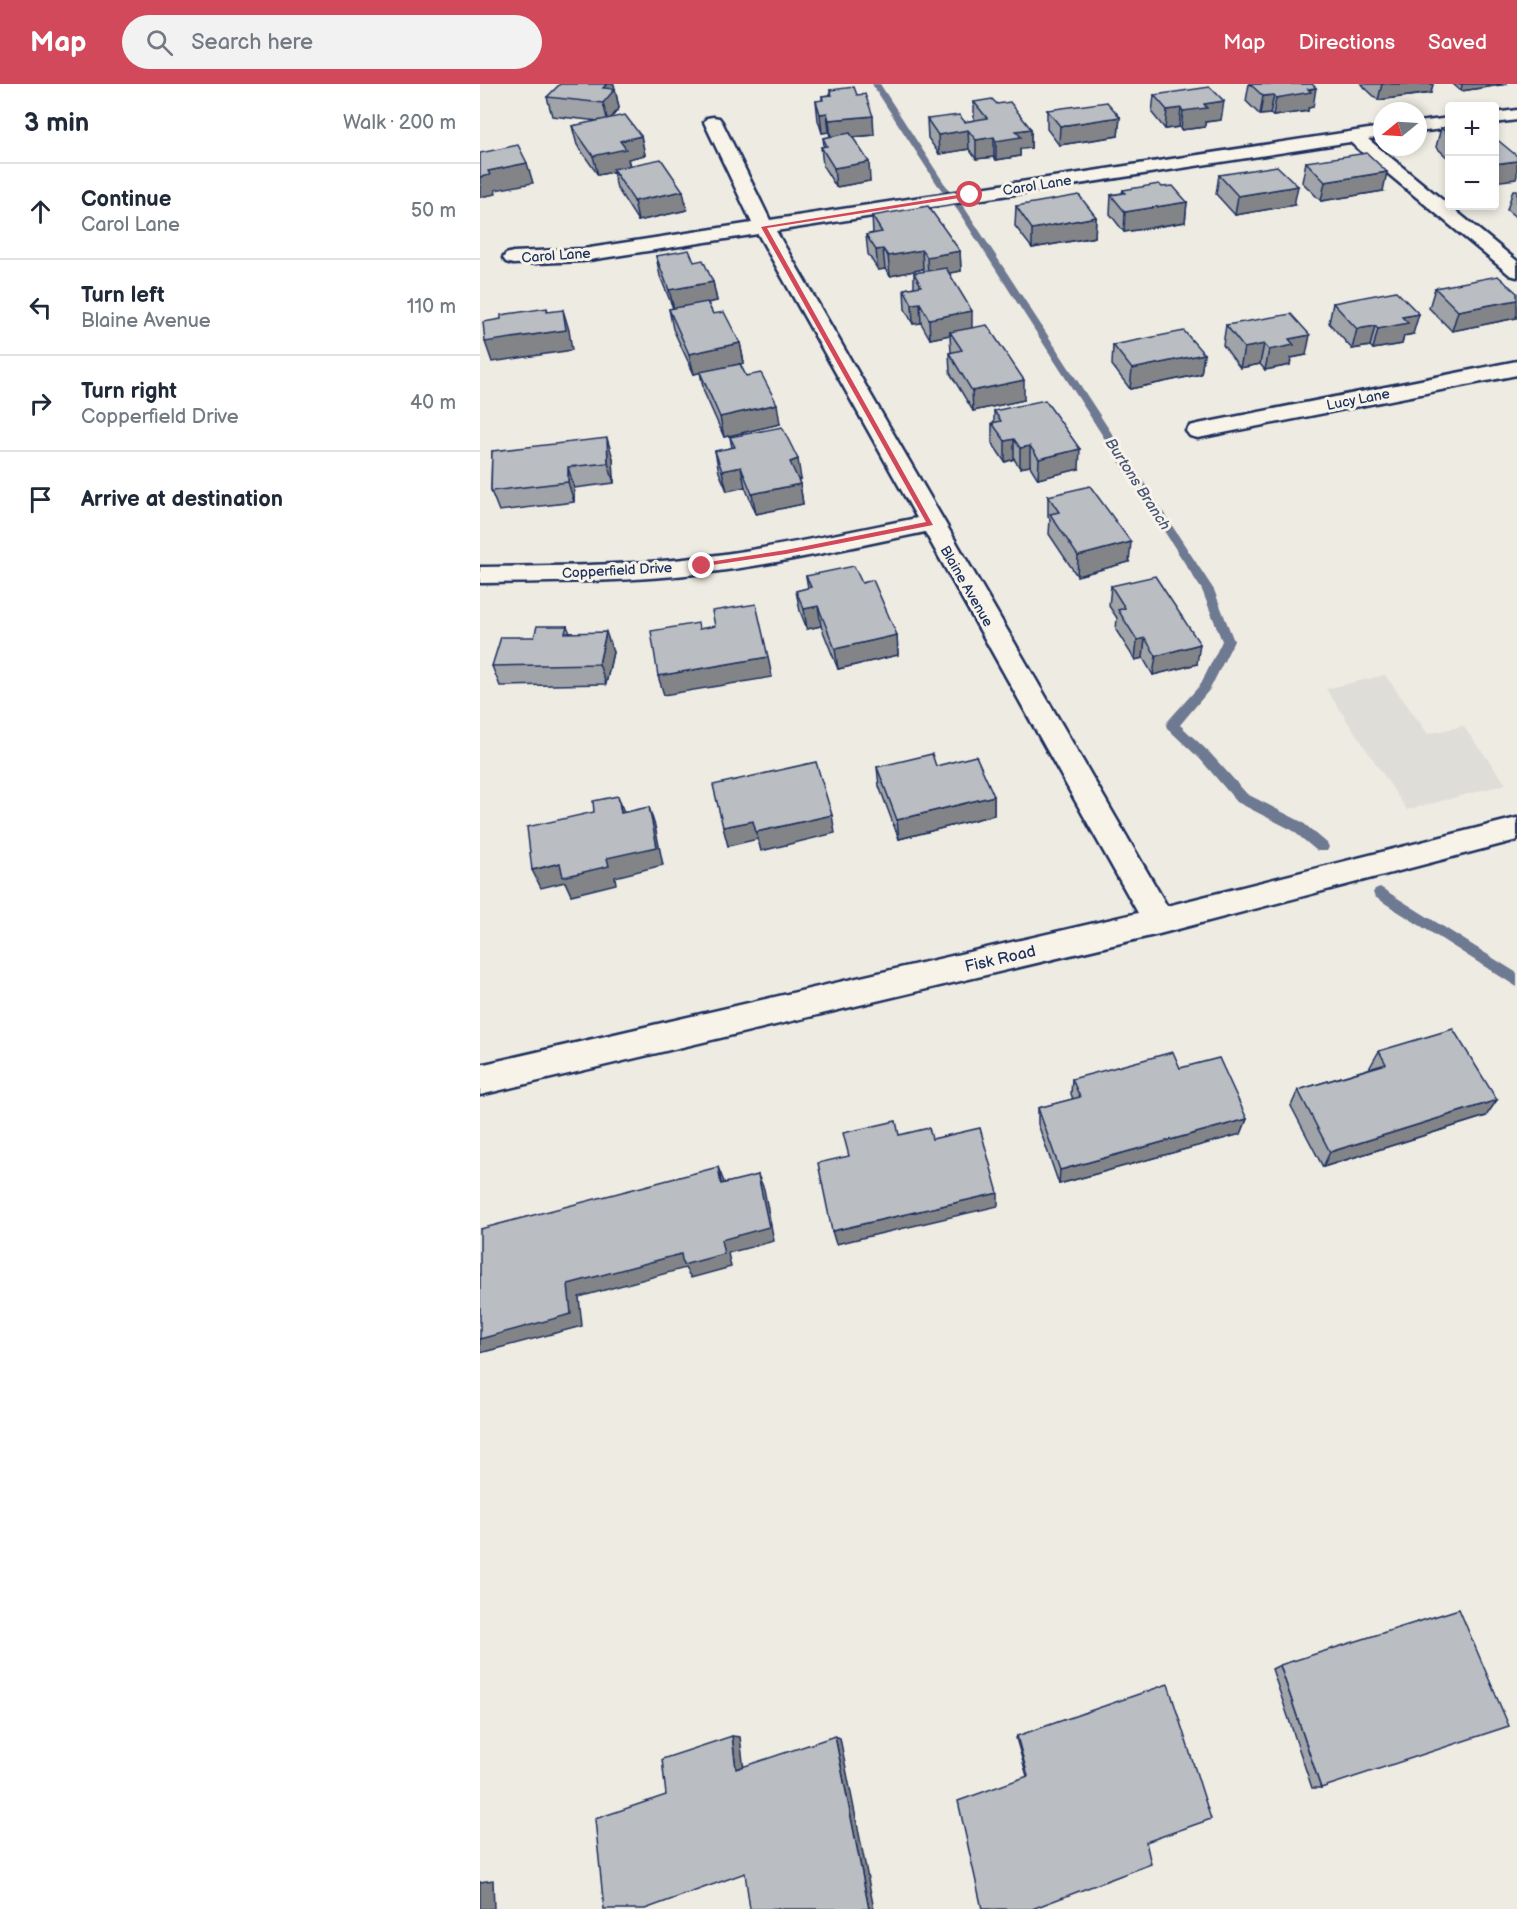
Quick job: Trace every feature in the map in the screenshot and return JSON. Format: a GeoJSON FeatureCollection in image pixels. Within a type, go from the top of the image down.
{"type":"FeatureCollection","features":[{"type":"Feature","properties":{"kind":"street"},"geometry":{"type":"LineString","coordinates":[[1499,117],[1517,115]]}},
{"type":"Feature","properties":{"kind":"street","name":"Blaine Avenue"},"geometry":{"type":"LineString","coordinates":[[713,122],[764,227],[1159,921]]}},
{"type":"Feature","properties":{"kind":"street"},"geometry":{"type":"LineString","coordinates":[[1427,126],[1445,124]]}},
{"type":"Feature","properties":{"kind":"street","name":"Carol Lane"},"geometry":{"type":"LineString","coordinates":[[513,258],[583,255],[1373,133]]}},
{"type":"Feature","properties":{"kind":"street"},"geometry":{"type":"LineString","coordinates":[[1353,136],[1517,271]]}},
{"type":"Feature","properties":{"kind":"street","name":"Lucy Lane"},"geometry":{"type":"LineString","coordinates":[[1198,431],[1517,368]]}},
{"type":"Feature","properties":{"kind":"street","name":"Copperfield Drive"},"geometry":{"type":"LineString","coordinates":[[480,575],[601,573],[702,566],[931,523]]}},
{"type":"Feature","properties":{"kind":"street","name":"Fisk Road"},"geometry":{"type":"LineString","coordinates":[[480,1080],[1159,921],[1517,829]]}},
{"type":"Feature","properties":{"kind":"shaded area"},"geometry":{"type":"Polygon","coordinates":[[[1385,675],[1428,734],[1463,726],[1506,784],[1407,810],[1326,689],[1385,675]]]}},
{"type":"Feature","properties":{"kind":"building"},"geometry":{"type":"Polygon","coordinates":[[[560,84],[607,84],[603,88],[615,89],[603,103],[547,97],[560,84]]]}},
{"type":"Feature","properties":{"kind":"building"},"geometry":{"type":"Polygon","coordinates":[[[1250,84],[1312,84],[1316,88],[1308,89],[1311,92],[1276,98],[1274,95],[1263,96],[1250,84]]]}},
{"type":"Feature","properties":{"kind":"building"},"geometry":{"type":"Polygon","coordinates":[[[854,87],[857,95],[865,94],[873,116],[829,120],[827,113],[820,114],[816,101],[823,100],[822,96],[832,95],[830,90],[854,87]]]}},
{"type":"Feature","properties":{"kind":"building"},"geometry":{"type":"Polygon","coordinates":[[[1210,87],[1224,101],[1204,104],[1207,108],[1167,110],[1154,95],[1210,87]]]}},
{"type":"Feature","properties":{"kind":"building"},"geometry":{"type":"Polygon","coordinates":[[[992,99],[997,104],[1010,102],[1031,129],[1016,131],[1021,137],[996,141],[994,137],[976,140],[968,130],[938,135],[927,119],[959,115],[965,122],[987,118],[974,102],[992,99]]]}},
{"type":"Feature","properties":{"kind":"building"},"geometry":{"type":"Polygon","coordinates":[[[1107,102],[1120,117],[1060,126],[1047,110],[1107,102]]]}},
{"type":"Feature","properties":{"kind":"building"},"geometry":{"type":"Polygon","coordinates":[[[625,115],[641,136],[620,141],[626,149],[593,156],[572,126],[625,115]]]}},
{"type":"Feature","properties":{"kind":"building"},"geometry":{"type":"Polygon","coordinates":[[[850,133],[869,162],[834,168],[821,147],[827,146],[823,138],[850,133]]]}},
{"type":"Feature","properties":{"kind":"building"},"geometry":{"type":"Polygon","coordinates":[[[1499,141],[1517,156],[1517,161],[1499,163],[1499,141]]]}},
{"type":"Feature","properties":{"kind":"building"},"geometry":{"type":"Polygon","coordinates":[[[518,145],[527,163],[488,171],[490,175],[480,177],[480,153],[518,145]]]}},
{"type":"Feature","properties":{"kind":"building"},"geometry":{"type":"Polygon","coordinates":[[[1367,153],[1387,172],[1325,182],[1306,162],[1367,153]]]}},
{"type":"Feature","properties":{"kind":"building"},"geometry":{"type":"Polygon","coordinates":[[[661,159],[683,191],[634,201],[613,169],[661,159]]]}},
{"type":"Feature","properties":{"kind":"building"},"geometry":{"type":"Polygon","coordinates":[[[1277,166],[1298,186],[1238,196],[1219,175],[1277,166]]]}},
{"type":"Feature","properties":{"kind":"building"},"geometry":{"type":"Polygon","coordinates":[[[1159,184],[1162,187],[1173,186],[1187,202],[1125,212],[1111,195],[1125,193],[1123,190],[1159,184]]]}},
{"type":"Feature","properties":{"kind":"building"},"geometry":{"type":"Polygon","coordinates":[[[1079,195],[1096,217],[1032,229],[1016,206],[1079,195]]]}},
{"type":"Feature","properties":{"kind":"building"},"geometry":{"type":"Polygon","coordinates":[[[928,206],[960,251],[927,257],[922,250],[888,256],[883,249],[876,250],[866,235],[882,232],[872,216],[928,206]]]}},
{"type":"Feature","properties":{"kind":"building"},"geometry":{"type":"Polygon","coordinates":[[[689,250],[694,262],[703,260],[713,282],[669,290],[656,256],[689,250]]]}},
{"type":"Feature","properties":{"kind":"building"},"geometry":{"type":"Polygon","coordinates":[[[946,268],[972,311],[929,319],[920,303],[912,304],[904,289],[921,286],[914,273],[946,268]]]}},
{"type":"Feature","properties":{"kind":"building"},"geometry":{"type":"Polygon","coordinates":[[[1498,276],[1517,293],[1517,300],[1458,311],[1435,288],[1498,276]]]}},
{"type":"Feature","properties":{"kind":"building"},"geometry":{"type":"Polygon","coordinates":[[[1396,291],[1419,314],[1402,317],[1408,323],[1378,329],[1375,326],[1357,329],[1333,303],[1396,291]]]}},
{"type":"Feature","properties":{"kind":"building"},"geometry":{"type":"Polygon","coordinates":[[[707,302],[713,314],[724,312],[740,343],[689,354],[669,309],[707,302]]]}},
{"type":"Feature","properties":{"kind":"building"},"geometry":{"type":"Polygon","coordinates":[[[547,308],[547,312],[563,310],[566,330],[485,342],[483,322],[501,319],[501,315],[547,308]]]}},
{"type":"Feature","properties":{"kind":"building"},"geometry":{"type":"Polygon","coordinates":[[[1291,314],[1310,335],[1289,339],[1294,345],[1269,350],[1264,344],[1244,348],[1226,325],[1291,314]]]}},
{"type":"Feature","properties":{"kind":"building"},"geometry":{"type":"Polygon","coordinates":[[[987,325],[1024,380],[972,391],[949,353],[962,350],[950,332],[987,325]]]}},
{"type":"Feature","properties":{"kind":"building"},"geometry":{"type":"Polygon","coordinates":[[[1184,331],[1204,354],[1132,369],[1113,345],[1184,331]]]}},
{"type":"Feature","properties":{"kind":"building"},"geometry":{"type":"Polygon","coordinates":[[[740,364],[746,376],[761,373],[777,404],[720,417],[700,372],[740,364]]]}},
{"type":"Feature","properties":{"kind":"building"},"geometry":{"type":"Polygon","coordinates":[[[1045,400],[1080,449],[1039,459],[1030,446],[1020,448],[1014,439],[1005,441],[992,423],[1001,421],[994,411],[1045,400]]]}},
{"type":"Feature","properties":{"kind":"building"},"geometry":{"type":"Polygon","coordinates":[[[782,427],[798,459],[790,462],[800,484],[752,494],[741,467],[722,471],[715,451],[735,447],[730,437],[782,427]]]}},
{"type":"Feature","properties":{"kind":"building"},"geometry":{"type":"Polygon","coordinates":[[[607,438],[608,463],[568,467],[568,482],[491,491],[492,451],[607,438]]]}},
{"type":"Feature","properties":{"kind":"building"},"geometry":{"type":"Polygon","coordinates":[[[1090,486],[1131,542],[1078,556],[1050,514],[1059,512],[1048,496],[1090,486]]]}},
{"type":"Feature","properties":{"kind":"building"},"geometry":{"type":"Polygon","coordinates":[[[854,566],[862,583],[873,580],[897,635],[835,649],[818,606],[804,609],[796,591],[811,587],[806,576],[854,566]]]}},
{"type":"Feature","properties":{"kind":"building"},"geometry":{"type":"Polygon","coordinates":[[[1155,576],[1200,644],[1156,656],[1145,638],[1137,640],[1118,610],[1125,608],[1111,586],[1155,576]]]}},
{"type":"Feature","properties":{"kind":"building"},"geometry":{"type":"Polygon","coordinates":[[[756,604],[768,657],[658,676],[651,631],[698,623],[699,629],[715,626],[712,611],[756,604]]]}},
{"type":"Feature","properties":{"kind":"building"},"geometry":{"type":"Polygon","coordinates":[[[537,626],[567,626],[565,633],[606,632],[599,664],[492,666],[501,637],[534,637],[537,626]]]}},
{"type":"Feature","properties":{"kind":"building"},"geometry":{"type":"Polygon","coordinates":[[[932,754],[936,766],[976,756],[994,796],[897,820],[877,767],[932,754]]]}},
{"type":"Feature","properties":{"kind":"building"},"geometry":{"type":"Polygon","coordinates":[[[816,762],[832,815],[756,832],[753,821],[723,827],[713,785],[816,762]]]}},
{"type":"Feature","properties":{"kind":"building"},"geometry":{"type":"Polygon","coordinates":[[[618,796],[621,813],[649,807],[657,847],[607,858],[609,866],[563,877],[560,863],[532,870],[527,827],[594,812],[593,801],[618,796]]]}},
{"type":"Feature","properties":{"kind":"building"},"geometry":{"type":"Polygon","coordinates":[[[1453,1029],[1497,1100],[1330,1152],[1298,1090],[1386,1064],[1379,1051],[1453,1029]]]}},
{"type":"Feature","properties":{"kind":"building"},"geometry":{"type":"Polygon","coordinates":[[[1173,1052],[1180,1068],[1219,1058],[1247,1119],[1060,1170],[1038,1108],[1080,1097],[1072,1079],[1173,1052]]]}},
{"type":"Feature","properties":{"kind":"building"},"geometry":{"type":"Polygon","coordinates":[[[896,1121],[899,1135],[929,1128],[932,1139],[980,1128],[998,1193],[832,1231],[818,1163],[849,1156],[843,1133],[896,1121]]]}},
{"type":"Feature","properties":{"kind":"building"},"geometry":{"type":"Polygon","coordinates":[[[718,1167],[721,1184],[758,1175],[769,1227],[721,1240],[724,1254],[683,1265],[681,1254],[568,1284],[571,1314],[480,1339],[480,1229],[718,1167]]]}},
{"type":"Feature","properties":{"kind":"building"},"geometry":{"type":"Polygon","coordinates":[[[1459,1609],[1509,1726],[1321,1788],[1280,1665],[1459,1609]]]}},
{"type":"Feature","properties":{"kind":"building"},"geometry":{"type":"Polygon","coordinates":[[[1168,1684],[1211,1819],[1146,1842],[1151,1864],[1032,1909],[982,1909],[958,1801],[1028,1776],[1017,1736],[1168,1684]]]}},
{"type":"Feature","properties":{"kind":"building"},"geometry":{"type":"Polygon","coordinates":[[[732,1736],[736,1769],[835,1736],[869,1909],[750,1909],[745,1873],[645,1909],[604,1909],[595,1819],[666,1795],[662,1759],[732,1736]]]}},
{"type":"Feature","properties":{"kind":"waterway","name":"Burtons Branch"},"geometry":{"type":"LineString","coordinates":[[876,84],[941,184],[962,210],[1208,590],[1228,641],[1206,686],[1172,725],[1205,756],[1242,798],[1297,826],[1322,847]]}},
{"type":"Feature","properties":{"kind":"waterway","name":"Burtons Branch"},"geometry":{"type":"LineString","coordinates":[[1380,893],[1517,981]]}},
{"type":"Feature","properties":{"kind":"route"},"geometry":{"type":"LineString","coordinates":[[702,566],[931,523],[764,227],[970,195]]}}]}
